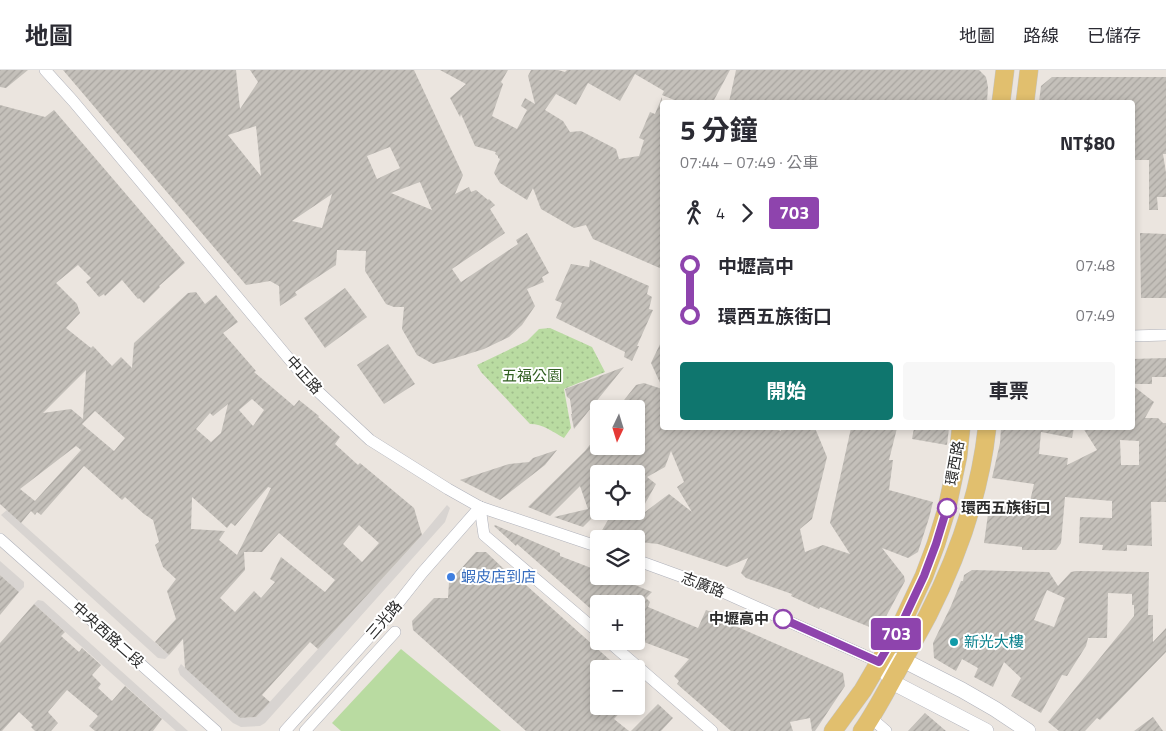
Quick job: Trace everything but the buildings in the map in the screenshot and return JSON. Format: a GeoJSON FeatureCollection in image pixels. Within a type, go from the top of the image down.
{"type":"FeatureCollection","features":[{"type":"Feature","properties":{"kind":"main road"},"geometry":{"type":"LineString","coordinates":[[1000,100],[1005,70]]}},
{"type":"Feature","properties":{"kind":"main road"},"geometry":{"type":"LineString","coordinates":[[1025,100],[1029,70]]}},
{"type":"Feature","properties":{"kind":"main road","name":"環西路"},"geometry":{"type":"LineString","coordinates":[[833,731],[863,690],[901,625],[924,576],[947,508],[962,430]]}},
{"type":"Feature","properties":{"kind":"main road","name":"環西路"},"geometry":{"type":"LineString","coordinates":[[866,725],[892,682],[928,615],[956,555],[978,483],[987,430]]}},
{"type":"Feature","properties":{"kind":"main road"},"geometry":{"type":"LineString","coordinates":[[903,660],[962,690],[1028,731]]}},
{"type":"Feature","properties":{"kind":"main road","name":"志廣路"},"geometry":{"type":"LineString","coordinates":[[879,662],[903,660]]}},
{"type":"Feature","properties":{"kind":"main road"},"geometry":{"type":"LineString","coordinates":[[879,662],[892,682],[986,731]]}},
{"type":"Feature","properties":{"kind":"street","name":"中正路"},"geometry":{"type":"LineString","coordinates":[[45,70],[310,384],[370,440],[480,507]]}},
{"type":"Feature","properties":{"kind":"street"},"geometry":{"type":"LineString","coordinates":[[1135,336],[1166,335]]}},
{"type":"Feature","properties":{"kind":"street"},"geometry":{"type":"LineString","coordinates":[[590,544],[480,507],[484,535],[590,625]]}},
{"type":"Feature","properties":{"kind":"street","name":"三光路"},"geometry":{"type":"LineString","coordinates":[[285,731],[388,616],[422,573],[480,507]]}},
{"type":"Feature","properties":{"kind":"street","name":"中央西路二段"},"geometry":{"type":"LineString","coordinates":[[0,539],[216,731]]}},
{"type":"Feature","properties":{"kind":"street","name":"志廣路"},"geometry":{"type":"LineString","coordinates":[[645,563],[716,589],[879,662]]}},
{"type":"Feature","properties":{"kind":"street"},"geometry":{"type":"LineString","coordinates":[[305,731],[395,632]]}},
{"type":"Feature","properties":{"kind":"street"},"geometry":{"type":"LineString","coordinates":[[618,650],[712,731]]}},
{"type":"Feature","properties":{"kind":"street"},"geometry":{"type":"LineString","coordinates":[[866,725],[886,731]]}},
{"type":"Feature","properties":{"kind":"green space","name":"五福公園"},"geometry":{"type":"Polygon","coordinates":[[[550,328],[592,347],[605,372],[564,389],[571,428],[564,438],[544,427],[530,424],[481,372],[477,365],[527,341],[539,329],[550,328]]]}},
{"type":"Feature","properties":{"kind":"green space"},"geometry":{"type":"Polygon","coordinates":[[[401,649],[501,731],[341,731],[332,723],[401,649]]]}},
{"type":"Feature","properties":{"kind":"shaded area"},"geometry":{"type":"Polygon","coordinates":[[[447,505],[450,508],[445,522],[265,723],[260,726],[241,727],[233,723],[180,675],[178,669],[181,664],[240,718],[256,717],[422,535],[447,505]]]}},
{"type":"Feature","properties":{"kind":"shaded area"},"geometry":{"type":"Polygon","coordinates":[[[7,510],[169,655],[165,659],[158,658],[1,515],[7,510]]]}},
{"type":"Feature","properties":{"kind":"shaded area"},"geometry":{"type":"Polygon","coordinates":[[[0,561],[24,582],[24,587],[19,592],[0,575],[0,561]]]}},
{"type":"Feature","properties":{"kind":"shaded area"},"geometry":{"type":"Polygon","coordinates":[[[38,600],[43,601],[188,731],[176,731],[34,604],[38,600]]]}},
{"type":"Feature","properties":{"kind":"bus line","name":"703"},"geometry":{"type":"LineString","coordinates":[[783,619],[879,662],[901,625],[924,576],[947,508]]}},
{"type":"Feature","properties":{"kind":"place","name":"環西五族街口"},"geometry":{"type":"Point","coordinates":[947,508]}},
{"type":"Feature","properties":{"kind":"place","name":"蝦皮店到店"},"geometry":{"type":"Point","coordinates":[451,577]}},
{"type":"Feature","properties":{"kind":"place","name":"中壢高中"},"geometry":{"type":"Point","coordinates":[783,619]}},
{"type":"Feature","properties":{"kind":"place","name":"新光大樓"},"geometry":{"type":"Point","coordinates":[954,642]}}]}
